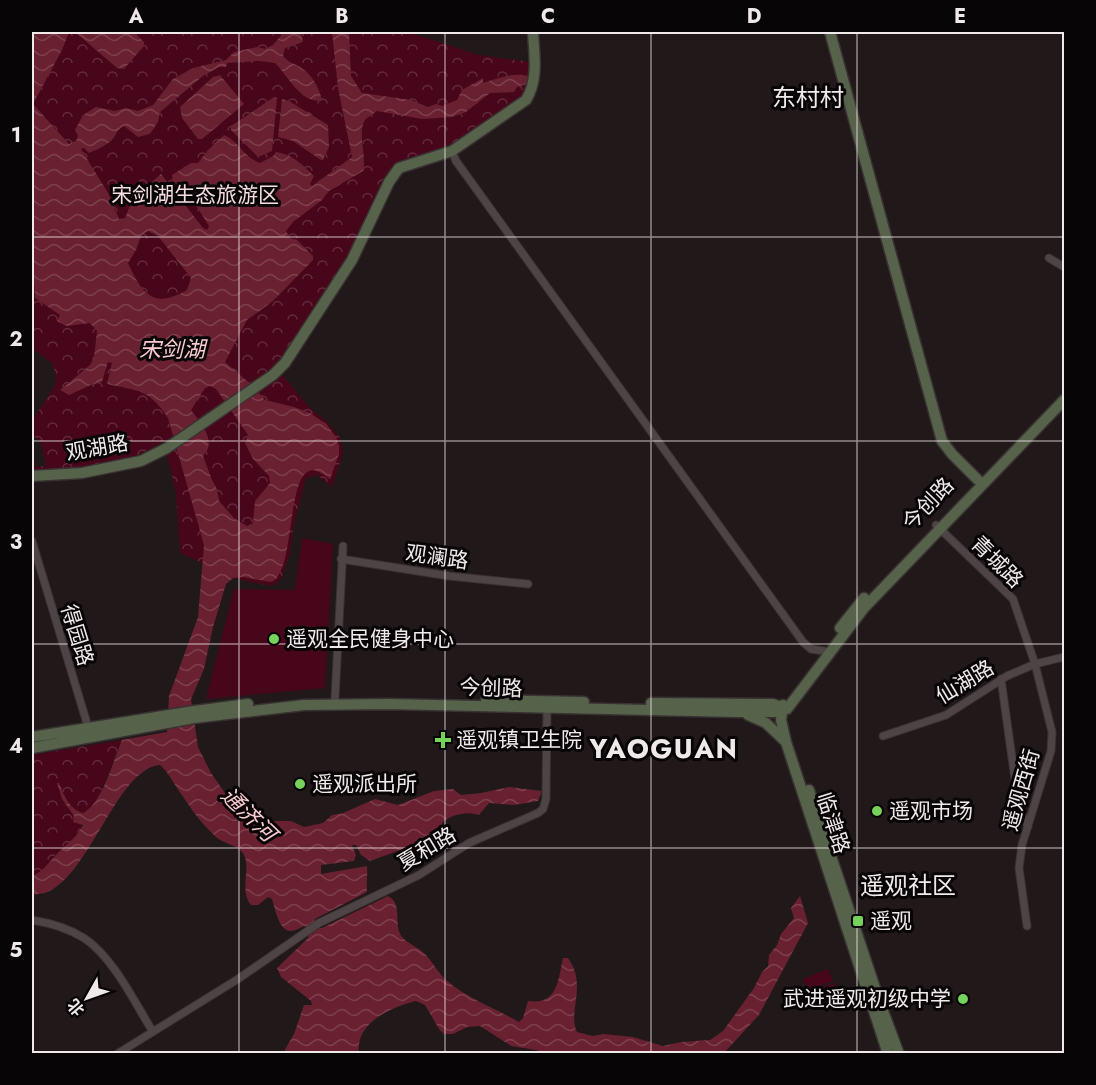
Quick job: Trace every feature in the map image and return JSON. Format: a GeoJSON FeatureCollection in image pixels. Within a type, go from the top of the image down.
{"type":"FeatureCollection","features":[{"type":"Feature","properties":{"kind":"main road","name":"观湖路"},"geometry":{"type":"LineString","coordinates":[[32,476],[82,474],[141,461],[167,448],[257,386],[285,363],[346,269],[393,174],[399,168],[452,151],[526,100],[531,92],[535,71],[533,32]]}},
{"type":"Feature","properties":{"kind":"main road"},"geometry":{"type":"LineString","coordinates":[[830,32],[942,441],[951,454],[978,480]]}},
{"type":"Feature","properties":{"kind":"main road","name":"今创路"},"geometry":{"type":"LineString","coordinates":[[194,714],[304,705],[389,704],[736,712],[784,709],[864,608],[978,480],[1063,398]]}},
{"type":"Feature","properties":{"kind":"main road","name":"今创路"},"geometry":{"type":"LineString","coordinates":[[784,709],[854,609],[938,527],[1063,398]]}},
{"type":"Feature","properties":{"kind":"main road","name":"今创路"},"geometry":{"type":"LineString","coordinates":[[194,714],[294,699],[335,698],[773,704],[784,709]]}},
{"type":"Feature","properties":{"kind":"main road","name":"临津路"},"geometry":{"type":"LineString","coordinates":[[784,709],[781,720],[787,743],[888,1053]]}},
{"type":"Feature","properties":{"kind":"main road","name":"临津路"},"geometry":{"type":"LineString","coordinates":[[784,709],[880,1003],[899,1053]]}},
{"type":"Feature","properties":{"kind":"main road"},"geometry":{"type":"LineString","coordinates":[[736,712],[753,715],[766,723],[787,743]]}},
{"type":"Feature","properties":{"kind":"main road"},"geometry":{"type":"LineString","coordinates":[[32,748],[90,733],[194,714]]}},
{"type":"Feature","properties":{"kind":"main road"},"geometry":{"type":"LineString","coordinates":[[32,737],[90,733]]}},
{"type":"Feature","properties":{"kind":"street"},"geometry":{"type":"LineString","coordinates":[[452,151],[469,180],[803,642],[812,649],[824,651]]}},
{"type":"Feature","properties":{"kind":"street"},"geometry":{"type":"LineString","coordinates":[[1049,258],[1065,267]]}},
{"type":"Feature","properties":{"kind":"street","name":"青城路"},"geometry":{"type":"LineString","coordinates":[[938,527],[1014,599],[1035,664]]}},
{"type":"Feature","properties":{"kind":"street","name":"得园路"},"geometry":{"type":"LineString","coordinates":[[32,541],[90,733]]}},
{"type":"Feature","properties":{"kind":"street"},"geometry":{"type":"LineString","coordinates":[[335,698],[343,546]]}},
{"type":"Feature","properties":{"kind":"street","name":"观澜路"},"geometry":{"type":"LineString","coordinates":[[341,559],[449,576],[528,584]]}},
{"type":"Feature","properties":{"kind":"street","name":"仙湖路"},"geometry":{"type":"LineString","coordinates":[[883,736],[946,716],[1001,680],[1035,664],[1065,657]]}},
{"type":"Feature","properties":{"kind":"street","name":"遥观西街"},"geometry":{"type":"LineString","coordinates":[[1027,926],[1019,868],[1028,826],[1051,751],[1052,732],[1035,664]]}},
{"type":"Feature","properties":{"kind":"street"},"geometry":{"type":"LineString","coordinates":[[1001,680],[1019,808],[1028,826]]}},
{"type":"Feature","properties":{"kind":"street","name":"夏和路"},"geometry":{"type":"LineString","coordinates":[[153,1032],[238,979],[319,923],[419,875],[478,838],[543,809],[546,799],[547,709]]}},
{"type":"Feature","properties":{"kind":"street"},"geometry":{"type":"LineString","coordinates":[[32,920],[68,929],[84,938],[99,950],[112,967],[153,1032],[117,1053]]}},
{"type":"Feature","properties":{"kind":"green space","name":"宋剑湖生态旅游区"},"geometry":{"type":"Polygon","coordinates":[[[32,32],[408,32],[479,55],[531,62],[529,89],[520,101],[459,144],[397,165],[348,257],[278,370],[311,409],[326,421],[340,438],[343,453],[332,487],[317,475],[306,478],[293,529],[290,553],[281,579],[272,586],[240,580],[180,553],[176,494],[164,441],[139,455],[113,463],[32,473],[32,467],[46,466],[41,442],[32,435],[32,421],[55,385],[56,376],[52,363],[32,349],[32,32]]]}},
{"type":"Feature","properties":{"kind":"green space","name":"遥观全民健身中心"},"geometry":{"type":"Polygon","coordinates":[[[302,538],[333,544],[325,688],[206,699],[234,589],[295,590],[302,538]]]}},
{"type":"Feature","properties":{"kind":"green space"},"geometry":{"type":"Polygon","coordinates":[[[122,740],[98,799],[88,811],[75,840],[57,853],[45,869],[32,876],[32,755],[122,740]]]}},
{"type":"Feature","properties":{"kind":"green space"},"geometry":{"type":"Polygon","coordinates":[[[828,969],[833,981],[808,991],[803,979],[828,969]]]}},
{"type":"Feature","properties":{"kind":"green space"},"geometry":{"type":"Polygon","coordinates":[[[834,983],[839,996],[814,1006],[809,993],[834,983]]]}},
{"type":"Feature","properties":{"kind":"water","name":"宋剑湖"},"geometry":{"type":"Polygon","coordinates":[[[32,32],[69,32],[33,104],[69,144],[76,141],[78,136],[75,130],[83,115],[96,107],[115,111],[126,108],[138,111],[153,105],[173,79],[193,68],[226,60],[234,52],[257,47],[265,49],[273,45],[284,32],[301,32],[303,42],[285,48],[283,56],[312,78],[322,101],[307,98],[295,88],[275,63],[259,61],[227,63],[226,67],[219,67],[203,76],[160,112],[158,122],[150,134],[138,137],[124,126],[111,141],[100,148],[89,153],[84,148],[81,149],[108,193],[119,219],[125,218],[133,198],[161,174],[203,228],[207,230],[209,226],[199,210],[173,181],[172,175],[191,163],[198,163],[224,135],[234,141],[249,157],[260,163],[276,152],[292,158],[314,176],[310,184],[312,186],[352,157],[338,88],[332,32],[349,32],[351,76],[362,93],[411,100],[428,107],[436,104],[442,106],[457,100],[462,90],[483,78],[483,83],[513,75],[529,77],[527,84],[517,87],[514,92],[490,93],[466,112],[452,117],[422,119],[377,111],[366,119],[363,125],[363,171],[329,191],[322,200],[293,222],[286,231],[290,238],[297,240],[313,256],[313,260],[273,301],[247,320],[225,362],[254,387],[265,400],[310,413],[326,424],[336,437],[339,454],[330,479],[315,471],[309,471],[303,477],[294,502],[283,566],[277,578],[271,582],[243,577],[233,578],[226,584],[213,627],[204,669],[191,699],[198,747],[211,773],[230,800],[245,813],[273,821],[291,821],[304,827],[323,823],[332,815],[343,813],[375,799],[398,805],[434,791],[453,789],[461,795],[509,787],[542,791],[538,801],[514,805],[489,803],[479,815],[464,813],[450,817],[442,823],[445,834],[438,851],[432,853],[417,844],[370,861],[361,855],[356,845],[352,845],[356,855],[354,861],[321,865],[321,874],[367,866],[367,892],[314,921],[317,928],[322,928],[388,896],[396,904],[398,927],[403,938],[425,954],[446,980],[472,998],[519,1022],[523,1018],[528,1001],[538,1001],[551,995],[558,982],[563,958],[568,958],[574,968],[576,978],[574,1016],[577,1032],[593,1036],[603,1034],[633,1037],[663,1046],[710,1040],[723,1031],[768,966],[769,955],[777,945],[781,934],[794,918],[791,908],[800,896],[808,923],[759,1015],[724,1053],[545,1054],[536,1050],[511,1046],[480,1026],[467,1027],[453,1034],[444,1034],[425,1005],[416,1001],[386,1012],[369,1025],[359,1042],[359,1053],[314,1051],[283,1053],[294,1034],[304,1005],[312,1005],[311,1001],[281,977],[277,968],[308,938],[309,934],[305,926],[291,931],[283,928],[272,899],[268,897],[258,905],[251,905],[245,887],[246,861],[242,851],[218,838],[205,826],[160,765],[145,771],[130,784],[76,867],[61,883],[45,893],[32,895],[32,876],[40,872],[74,838],[83,825],[73,822],[74,816],[62,799],[57,783],[71,805],[83,813],[90,808],[102,791],[122,740],[167,732],[169,696],[198,617],[204,545],[168,418],[155,401],[135,390],[107,384],[112,363],[108,362],[102,382],[69,395],[60,390],[90,365],[94,358],[97,331],[90,323],[67,326],[57,321],[60,315],[35,298],[32,261],[32,32]],[[148,231],[141,236],[128,263],[138,283],[150,295],[157,298],[175,296],[187,290],[191,278],[158,236],[148,231]],[[210,386],[205,388],[191,410],[203,426],[208,438],[209,444],[203,456],[217,489],[219,501],[234,518],[247,526],[253,523],[255,501],[270,483],[269,476],[253,459],[245,443],[248,435],[216,389],[210,386]]]}},
{"type":"Feature","properties":{"kind":"water"},"geometry":{"type":"Polygon","coordinates":[[[75,32],[134,32],[144,42],[144,46],[124,69],[117,68],[75,32]]]}},
{"type":"Feature","properties":{"kind":"water"},"geometry":{"type":"Polygon","coordinates":[[[220,75],[244,104],[202,139],[198,139],[182,118],[180,107],[213,77],[220,75]]]}},
{"type":"Feature","properties":{"kind":"water"},"geometry":{"type":"Polygon","coordinates":[[[274,97],[277,98],[272,151],[258,157],[231,130],[231,126],[274,97]]]}},
{"type":"Feature","properties":{"kind":"water"},"geometry":{"type":"Polygon","coordinates":[[[282,99],[328,125],[329,147],[323,160],[293,141],[278,137],[282,99]]]}},
{"type":"Feature","properties":{"kind":"place","name":"遥观全民健身中心"},"geometry":{"type":"Point","coordinates":[274,639]}},
{"type":"Feature","properties":{"kind":"place","name":"遥观镇卫生院"},"geometry":{"type":"Point","coordinates":[443,740]}},
{"type":"Feature","properties":{"kind":"place","name":"遥观派出所"},"geometry":{"type":"Point","coordinates":[300,784]}},
{"type":"Feature","properties":{"kind":"place","name":"遥观市场"},"geometry":{"type":"Point","coordinates":[877,811]}},
{"type":"Feature","properties":{"kind":"place","name":"遥观"},"geometry":{"type":"Point","coordinates":[858,921]}},
{"type":"Feature","properties":{"kind":"place","name":"武进遥观初级中学"},"geometry":{"type":"Point","coordinates":[963,999]}},
{"type":"Feature","properties":{"kind":"district","name":"东村村"},"geometry":{"type":"Point","coordinates":[808,98]}},
{"type":"Feature","properties":{"kind":"district","name":"YAOGUAN"},"geometry":{"type":"Point","coordinates":[664,749]}},
{"type":"Feature","properties":{"kind":"district","name":"遥观社区"},"geometry":{"type":"Point","coordinates":[908,886]}},
{"type":"Feature","properties":{"kind":"water label","name":"通济河"},"geometry":{"type":"Point","coordinates":[249,814]}}]}
